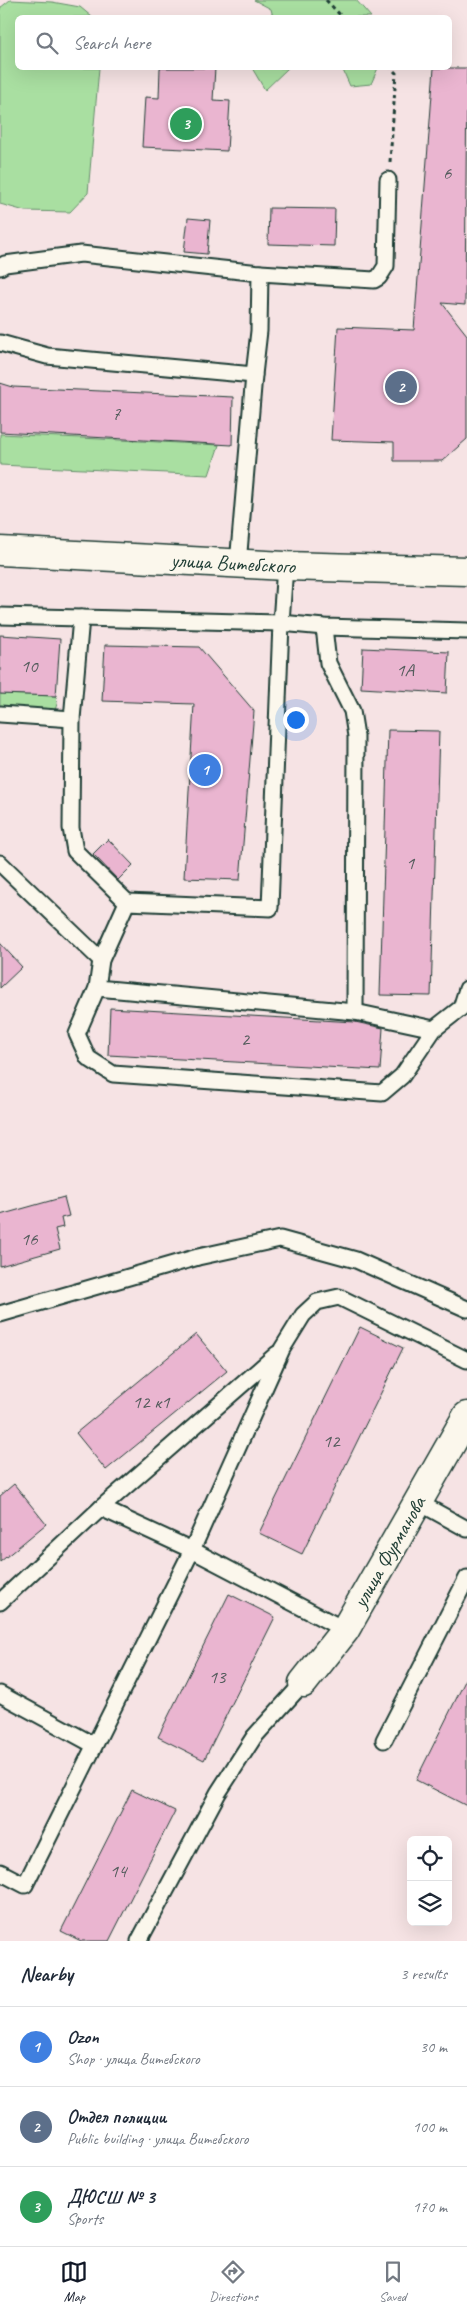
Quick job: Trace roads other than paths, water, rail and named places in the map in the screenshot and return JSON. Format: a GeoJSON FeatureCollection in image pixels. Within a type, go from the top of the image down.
{"type":"FeatureCollection","features":[{"type":"Feature","properties":{"kind":"street","name":"улица Витебского"},"geometry":{"type":"LineString","coordinates":[[0,551],[238,564],[467,571]]}},
{"type":"Feature","properties":{"kind":"street","name":"улица Фурманова"},"geometry":{"type":"LineString","coordinates":[[303,1683],[345,1630],[467,1416]]}},
{"type":"Feature","properties":{"kind":"lane"},"geometry":{"type":"LineString","coordinates":[[0,267],[5,264],[81,254],[260,273],[374,280],[379,277],[386,266],[388,180]]}},
{"type":"Feature","properties":{"kind":"lane"},"geometry":{"type":"LineString","coordinates":[[238,564],[259,331],[260,273]]}},
{"type":"Feature","properties":{"kind":"lane"},"geometry":{"type":"LineString","coordinates":[[0,343],[47,356],[254,375]]}},
{"type":"Feature","properties":{"kind":"lane"},"geometry":{"type":"LineString","coordinates":[[81,618],[72,719],[71,828],[75,851],[127,902],[270,908],[285,566]]}},
{"type":"Feature","properties":{"kind":"lane"},"geometry":{"type":"LineString","coordinates":[[0,616],[281,623],[324,627],[467,632]]}},
{"type":"Feature","properties":{"kind":"lane"},"geometry":{"type":"LineString","coordinates":[[324,627],[328,663],[352,711],[356,736],[355,1012]]}},
{"type":"Feature","properties":{"kind":"lane"},"geometry":{"type":"LineString","coordinates":[[0,714],[72,719]]}},
{"type":"Feature","properties":{"kind":"lane"},"geometry":{"type":"LineString","coordinates":[[0,863],[101,960]]}},
{"type":"Feature","properties":{"kind":"lane"},"geometry":{"type":"LineString","coordinates":[[127,902],[101,960],[97,988],[77,1034],[88,1058],[113,1074],[382,1093],[402,1076],[434,1029],[461,1008],[467,989]]}},
{"type":"Feature","properties":{"kind":"lane"},"geometry":{"type":"LineString","coordinates":[[97,988],[355,1012],[434,1029]]}},
{"type":"Feature","properties":{"kind":"lane"},"geometry":{"type":"LineString","coordinates":[[0,1314],[198,1256],[280,1240],[356,1260],[467,1309]]}},
{"type":"Feature","properties":{"kind":"lane"},"geometry":{"type":"LineString","coordinates":[[0,1872],[25,1886],[192,1550],[282,1349],[303,1315],[317,1302],[339,1297],[467,1360]]}},
{"type":"Feature","properties":{"kind":"lane"},"geometry":{"type":"LineString","coordinates":[[0,1602],[101,1508],[282,1349]]}},
{"type":"Feature","properties":{"kind":"lane"},"geometry":{"type":"LineString","coordinates":[[418,1502],[467,1529]]}},
{"type":"Feature","properties":{"kind":"lane"},"geometry":{"type":"LineString","coordinates":[[101,1508],[192,1550],[345,1630]]}},
{"type":"Feature","properties":{"kind":"lane"},"geometry":{"type":"LineString","coordinates":[[384,1740],[467,1578]]}},
{"type":"Feature","properties":{"kind":"lane"},"geometry":{"type":"LineString","coordinates":[[139,1941],[218,1793],[254,1737],[303,1683]]}},
{"type":"Feature","properties":{"kind":"lane"},"geometry":{"type":"LineString","coordinates":[[1,1695],[94,1745]]}},
{"type":"Feature","properties":{"kind":"place","name":"ДЮСШ № 3"},"geometry":{"type":"Point","coordinates":[186,124]}},
{"type":"Feature","properties":{"kind":"place","name":"Отдел полиции"},"geometry":{"type":"Point","coordinates":[401,387]}},
{"type":"Feature","properties":{"kind":"place","name":"Ozon"},"geometry":{"type":"Point","coordinates":[205,770]}}]}
